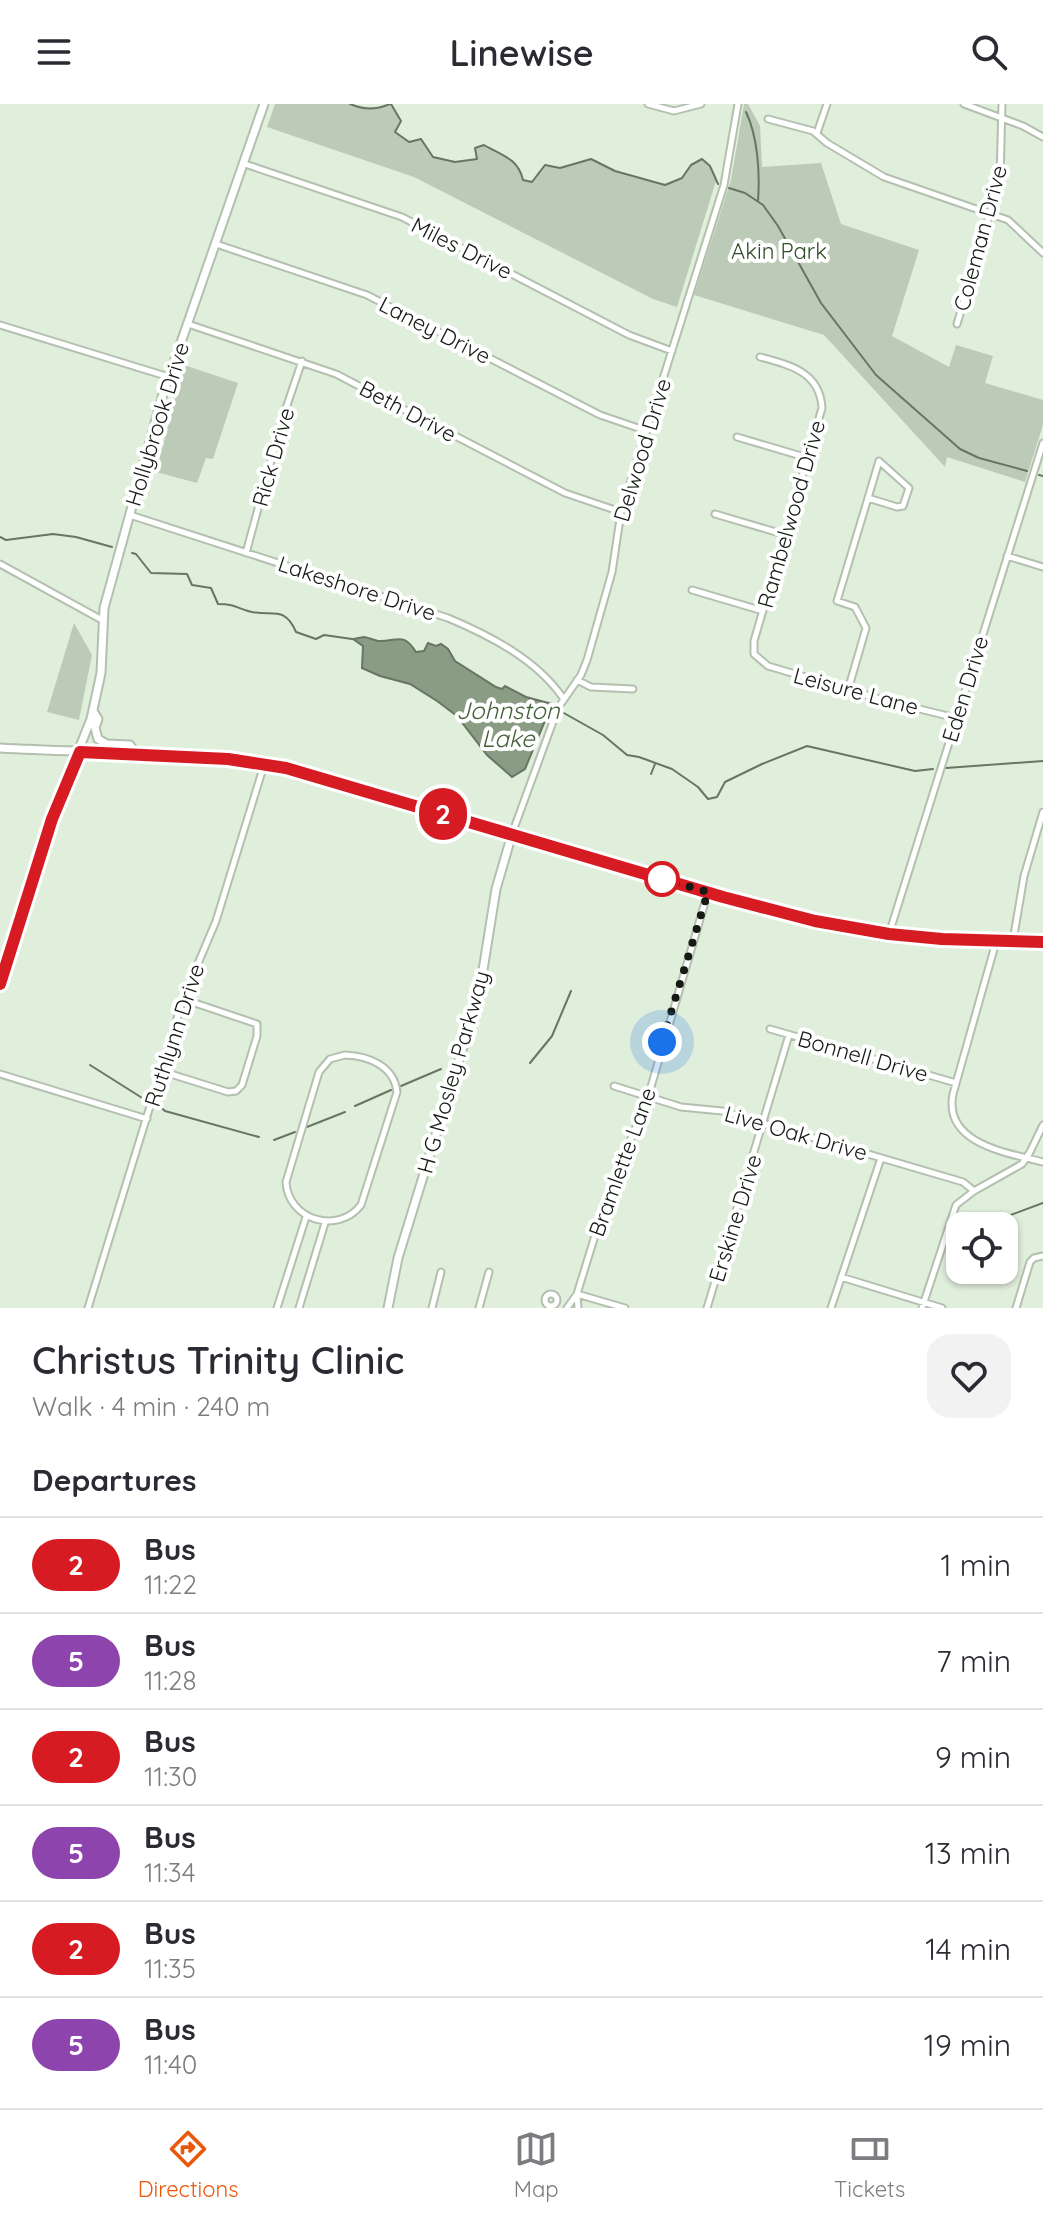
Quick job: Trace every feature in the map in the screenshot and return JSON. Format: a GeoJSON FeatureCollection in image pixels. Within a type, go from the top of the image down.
{"type":"FeatureCollection","features":[{"type":"Feature","properties":{"kind":"main road","name":"Hollybrook Drive"},"geometry":{"type":"LineString","coordinates":[[0,983],[52,819],[93,711],[102,666],[102,620],[169,377],[264,104]]}},
{"type":"Feature","properties":{"kind":"main road"},"geometry":{"type":"LineString","coordinates":[[93,711],[98,719],[95,728],[98,739],[107,744],[130,745],[136,754]]}},
{"type":"Feature","properties":{"kind":"main road"},"geometry":{"type":"LineString","coordinates":[[0,748],[228,759],[265,764],[815,921],[889,934],[996,942],[1043,942]]}},
{"type":"Feature","properties":{"kind":"main road","name":"H G Mosley Parkway"},"geometry":{"type":"LineString","coordinates":[[388,1308],[398,1258],[479,995],[496,889],[512,834]]}},
{"type":"Feature","properties":{"kind":"street"},"geometry":{"type":"LineString","coordinates":[[648,104],[686,110],[701,104]]}},
{"type":"Feature","properties":{"kind":"street","name":"Delwood Drive"},"geometry":{"type":"LineString","coordinates":[[512,834],[563,698],[587,660],[609,584],[621,512],[724,185],[738,104]]}},
{"type":"Feature","properties":{"kind":"street"},"geometry":{"type":"LineString","coordinates":[[817,133],[827,104]]}},
{"type":"Feature","properties":{"kind":"street"},"geometry":{"type":"LineString","coordinates":[[964,104],[1043,137]]}},
{"type":"Feature","properties":{"kind":"street","name":"Coleman Drive"},"geometry":{"type":"LineString","coordinates":[[957,324],[1001,173],[1002,104]]}},
{"type":"Feature","properties":{"kind":"street"},"geometry":{"type":"LineString","coordinates":[[768,119],[817,133],[825,142],[875,172],[1013,223],[1043,253]]}},
{"type":"Feature","properties":{"kind":"street","name":"Miles Drive"},"geometry":{"type":"LineString","coordinates":[[245,164],[402,217],[629,335],[672,351]]}},
{"type":"Feature","properties":{"kind":"street","name":"Laney Drive"},"geometry":{"type":"LineString","coordinates":[[216,244],[367,295],[600,415],[647,431]]}},
{"type":"Feature","properties":{"kind":"street","name":"Beth Drive"},"geometry":{"type":"LineString","coordinates":[[188,324],[342,377],[565,493],[621,512]]}},
{"type":"Feature","properties":{"kind":"street"},"geometry":{"type":"LineString","coordinates":[[0,325],[169,377]]}},
{"type":"Feature","properties":{"kind":"street","name":"Rambelwood Drive"},"geometry":{"type":"LineString","coordinates":[[758,659],[753,646],[821,413],[817,387],[810,377],[798,369],[760,357]]}},
{"type":"Feature","properties":{"kind":"street","name":"Rick Drive"},"geometry":{"type":"LineString","coordinates":[[246,553],[282,420],[302,361]]}},
{"type":"Feature","properties":{"kind":"street"},"geometry":{"type":"LineString","coordinates":[[737,437],[808,458]]}},
{"type":"Feature","properties":{"kind":"street","name":"Eden Drive"},"geometry":{"type":"LineString","coordinates":[[889,934],[1043,443]]}},
{"type":"Feature","properties":{"kind":"street"},"geometry":{"type":"LineString","coordinates":[[848,690],[866,628],[855,607],[837,601],[879,461],[909,490],[906,504],[901,507],[868,498]]}},
{"type":"Feature","properties":{"kind":"street"},"geometry":{"type":"LineString","coordinates":[[715,514],[786,535]]}},
{"type":"Feature","properties":{"kind":"street","name":"Lakeshore Drive"},"geometry":{"type":"LineString","coordinates":[[130,515],[413,605],[462,624],[538,669],[563,698]]}},
{"type":"Feature","properties":{"kind":"street"},"geometry":{"type":"LineString","coordinates":[[1007,556],[1043,567]]}},
{"type":"Feature","properties":{"kind":"street"},"geometry":{"type":"LineString","coordinates":[[0,564],[102,620]]}},
{"type":"Feature","properties":{"kind":"street"},"geometry":{"type":"LineString","coordinates":[[692,590],[763,611]]}},
{"type":"Feature","properties":{"kind":"street","name":"Leisure Lane"},"geometry":{"type":"LineString","coordinates":[[758,659],[768,666],[848,690],[956,718]]}},
{"type":"Feature","properties":{"kind":"street"},"geometry":{"type":"LineString","coordinates":[[577,680],[591,687],[633,689]]}},
{"type":"Feature","properties":{"kind":"street","name":"Ruthlynn Drive"},"geometry":{"type":"LineString","coordinates":[[88,1308],[183,999],[216,921],[265,764]]}},
{"type":"Feature","properties":{"kind":"street"},"geometry":{"type":"LineString","coordinates":[[1012,942],[1022,883],[1043,812]]}},
{"type":"Feature","properties":{"kind":"street","name":"Bramlette Lane"},"geometry":{"type":"LineString","coordinates":[[567,1308],[577,1294],[605,1203],[648,1097],[708,892]]}},
{"type":"Feature","properties":{"kind":"street"},"geometry":{"type":"LineString","coordinates":[[996,942],[956,1083],[952,1109],[955,1121],[963,1131],[981,1143],[1043,1162]]}},
{"type":"Feature","properties":{"kind":"street"},"geometry":{"type":"LineString","coordinates":[[161,1071],[234,1092],[241,1088],[250,1059],[258,1031],[255,1023],[183,999]]}},
{"type":"Feature","properties":{"kind":"street","name":"Bonnell Drive"},"geometry":{"type":"LineString","coordinates":[[770,1029],[956,1083]]}},
{"type":"Feature","properties":{"kind":"street","name":"Erskine Drive"},"geometry":{"type":"LineString","coordinates":[[707,1308],[789,1035]]}},
{"type":"Feature","properties":{"kind":"street"},"geometry":{"type":"LineString","coordinates":[[348,1055],[381,1064],[394,1079],[397,1092],[361,1205],[351,1214],[325,1223],[306,1217],[288,1192],[286,1182],[318,1075],[324,1064],[333,1058],[348,1055]]}},
{"type":"Feature","properties":{"kind":"street"},"geometry":{"type":"LineString","coordinates":[[0,1074],[147,1119]]}},
{"type":"Feature","properties":{"kind":"street","name":"Live Oak Drive"},"geometry":{"type":"LineString","coordinates":[[614,1086],[684,1108],[717,1110],[763,1123],[963,1182],[974,1191]]}},
{"type":"Feature","properties":{"kind":"street"},"geometry":{"type":"LineString","coordinates":[[923,1305],[952,1213],[959,1202],[1016,1168],[1027,1158],[1043,1125]]}},
{"type":"Feature","properties":{"kind":"street"},"geometry":{"type":"LineString","coordinates":[[831,1308],[881,1158]]}},
{"type":"Feature","properties":{"kind":"street"},"geometry":{"type":"LineString","coordinates":[[277,1308],[306,1217]]}},
{"type":"Feature","properties":{"kind":"street"},"geometry":{"type":"LineString","coordinates":[[299,1308],[325,1223]]}},
{"type":"Feature","properties":{"kind":"street"},"geometry":{"type":"LineString","coordinates":[[1016,1308],[1030,1262],[1043,1256]]}},
{"type":"Feature","properties":{"kind":"street"},"geometry":{"type":"LineString","coordinates":[[432,1308],[441,1272]]}},
{"type":"Feature","properties":{"kind":"street"},"geometry":{"type":"LineString","coordinates":[[479,1308],[489,1272]]}},
{"type":"Feature","properties":{"kind":"street"},"geometry":{"type":"LineString","coordinates":[[841,1277],[923,1305],[942,1308]]}},
{"type":"Feature","properties":{"kind":"street"},"geometry":{"type":"LineString","coordinates":[[577,1294],[625,1308]]}},
{"type":"Feature","properties":{"kind":"street","name":"Bramlette Lane"},"geometry":{"type":"LineString","coordinates":[[577,1294],[578,1308]]}},
{"type":"Feature","properties":{"kind":"green space"},"geometry":{"type":"Polygon","coordinates":[[[275,104],[347,104],[373,108],[391,104],[401,121],[395,132],[409,142],[421,139],[433,157],[455,162],[477,159],[475,148],[484,145],[513,162],[523,179],[532,182],[545,165],[560,168],[591,159],[615,171],[665,185],[682,178],[691,165],[702,159],[710,166],[716,181],[677,307],[653,299],[414,177],[267,127],[275,104]]]}},
{"type":"Feature","properties":{"kind":"green space","name":"Akin Park"},"geometry":{"type":"Polygon","coordinates":[[[744,104],[748,104],[760,126],[762,167],[821,163],[841,224],[919,250],[892,336],[949,367],[956,345],[993,356],[985,383],[1043,400],[1043,425],[1025,482],[947,457],[945,467],[824,335],[694,295],[731,180],[744,104]]]}},
{"type":"Feature","properties":{"kind":"green space"},"geometry":{"type":"Polygon","coordinates":[[[184,365],[238,383],[213,459],[206,458],[197,483],[156,472],[184,365]]]}},
{"type":"Feature","properties":{"kind":"green space"},"geometry":{"type":"Polygon","coordinates":[[[74,623],[92,655],[79,720],[47,712],[74,623]]]}},
{"type":"Feature","properties":{"kind":"water","name":"Johnston Lake"},"geometry":{"type":"Polygon","coordinates":[[[364,637],[378,641],[403,640],[416,652],[424,651],[428,643],[441,644],[455,661],[496,687],[502,689],[505,686],[526,697],[552,704],[525,769],[512,777],[487,755],[457,716],[437,701],[410,684],[362,668],[363,646],[353,639],[364,637]]]}},
{"type":"Feature","properties":{"kind":"waterway"},"geometry":{"type":"LineString","coordinates":[[350,104],[370,108],[390,104]]}},
{"type":"Feature","properties":{"kind":"waterway"},"geometry":{"type":"LineString","coordinates":[[391,104],[401,121],[395,132],[409,142],[421,139],[433,157],[455,162],[477,159],[475,148],[484,145],[513,162],[523,180],[532,182],[545,165],[560,168],[591,159],[615,171],[665,185],[682,178],[691,165],[702,159],[710,166],[718,184]]}},
{"type":"Feature","properties":{"kind":"waterway"},"geometry":{"type":"LineString","coordinates":[[746,112],[757,156],[758,201]]}},
{"type":"Feature","properties":{"kind":"waterway"},"geometry":{"type":"LineString","coordinates":[[729,188],[745,193],[763,205],[821,303],[876,375],[960,449],[979,458],[1027,471]]}},
{"type":"Feature","properties":{"kind":"waterway"},"geometry":{"type":"LineString","coordinates":[[1039,475],[1043,476]]}},
{"type":"Feature","properties":{"kind":"waterway"},"geometry":{"type":"LineString","coordinates":[[0,537],[6,540],[53,534],[112,547]]}},
{"type":"Feature","properties":{"kind":"waterway"},"geometry":{"type":"LineString","coordinates":[[132,553],[151,573],[187,574],[192,585],[211,588],[218,604],[256,613],[282,615],[296,632],[316,639],[324,635],[352,639]]}},
{"type":"Feature","properties":{"kind":"waterway"},"geometry":{"type":"LineString","coordinates":[[562,712],[603,735],[627,755],[672,769],[698,787],[708,799],[717,797],[725,782],[807,746],[915,771],[933,769]]}},
{"type":"Feature","properties":{"kind":"waterway"},"geometry":{"type":"LineString","coordinates":[[946,768],[1043,761]]}},
{"type":"Feature","properties":{"kind":"waterway"},"geometry":{"type":"LineString","coordinates":[[651,774],[655,764]]}},
{"type":"Feature","properties":{"kind":"waterway"},"geometry":{"type":"LineString","coordinates":[[530,1063],[552,1036],[571,991]]}},
{"type":"Feature","properties":{"kind":"waterway"},"geometry":{"type":"LineString","coordinates":[[90,1065],[147,1101]]}},
{"type":"Feature","properties":{"kind":"waterway"},"geometry":{"type":"LineString","coordinates":[[401,1086],[441,1069]]}},
{"type":"Feature","properties":{"kind":"waterway"},"geometry":{"type":"LineString","coordinates":[[355,1106],[391,1090]]}},
{"type":"Feature","properties":{"kind":"waterway"},"geometry":{"type":"LineString","coordinates":[[156,1103],[165,1111],[259,1137]]}},
{"type":"Feature","properties":{"kind":"waterway"},"geometry":{"type":"LineString","coordinates":[[307,1127],[345,1112]]}},
{"type":"Feature","properties":{"kind":"waterway"},"geometry":{"type":"LineString","coordinates":[[274,1140],[295,1132]]}},
{"type":"Feature","properties":{"kind":"waterway"},"geometry":{"type":"LineString","coordinates":[[1018,1212],[1043,1203]]}},
{"type":"Feature","properties":{"kind":"bus line","name":"2"},"geometry":{"type":"LineString","coordinates":[[0,984],[52,819],[80,752],[228,759],[286,768],[723,897],[815,921],[889,934],[942,939],[1043,942]]}},
{"type":"Feature","properties":{"kind":"route"},"geometry":{"type":"LineString","coordinates":[[662,879],[708,892],[662,1042]]}}]}
